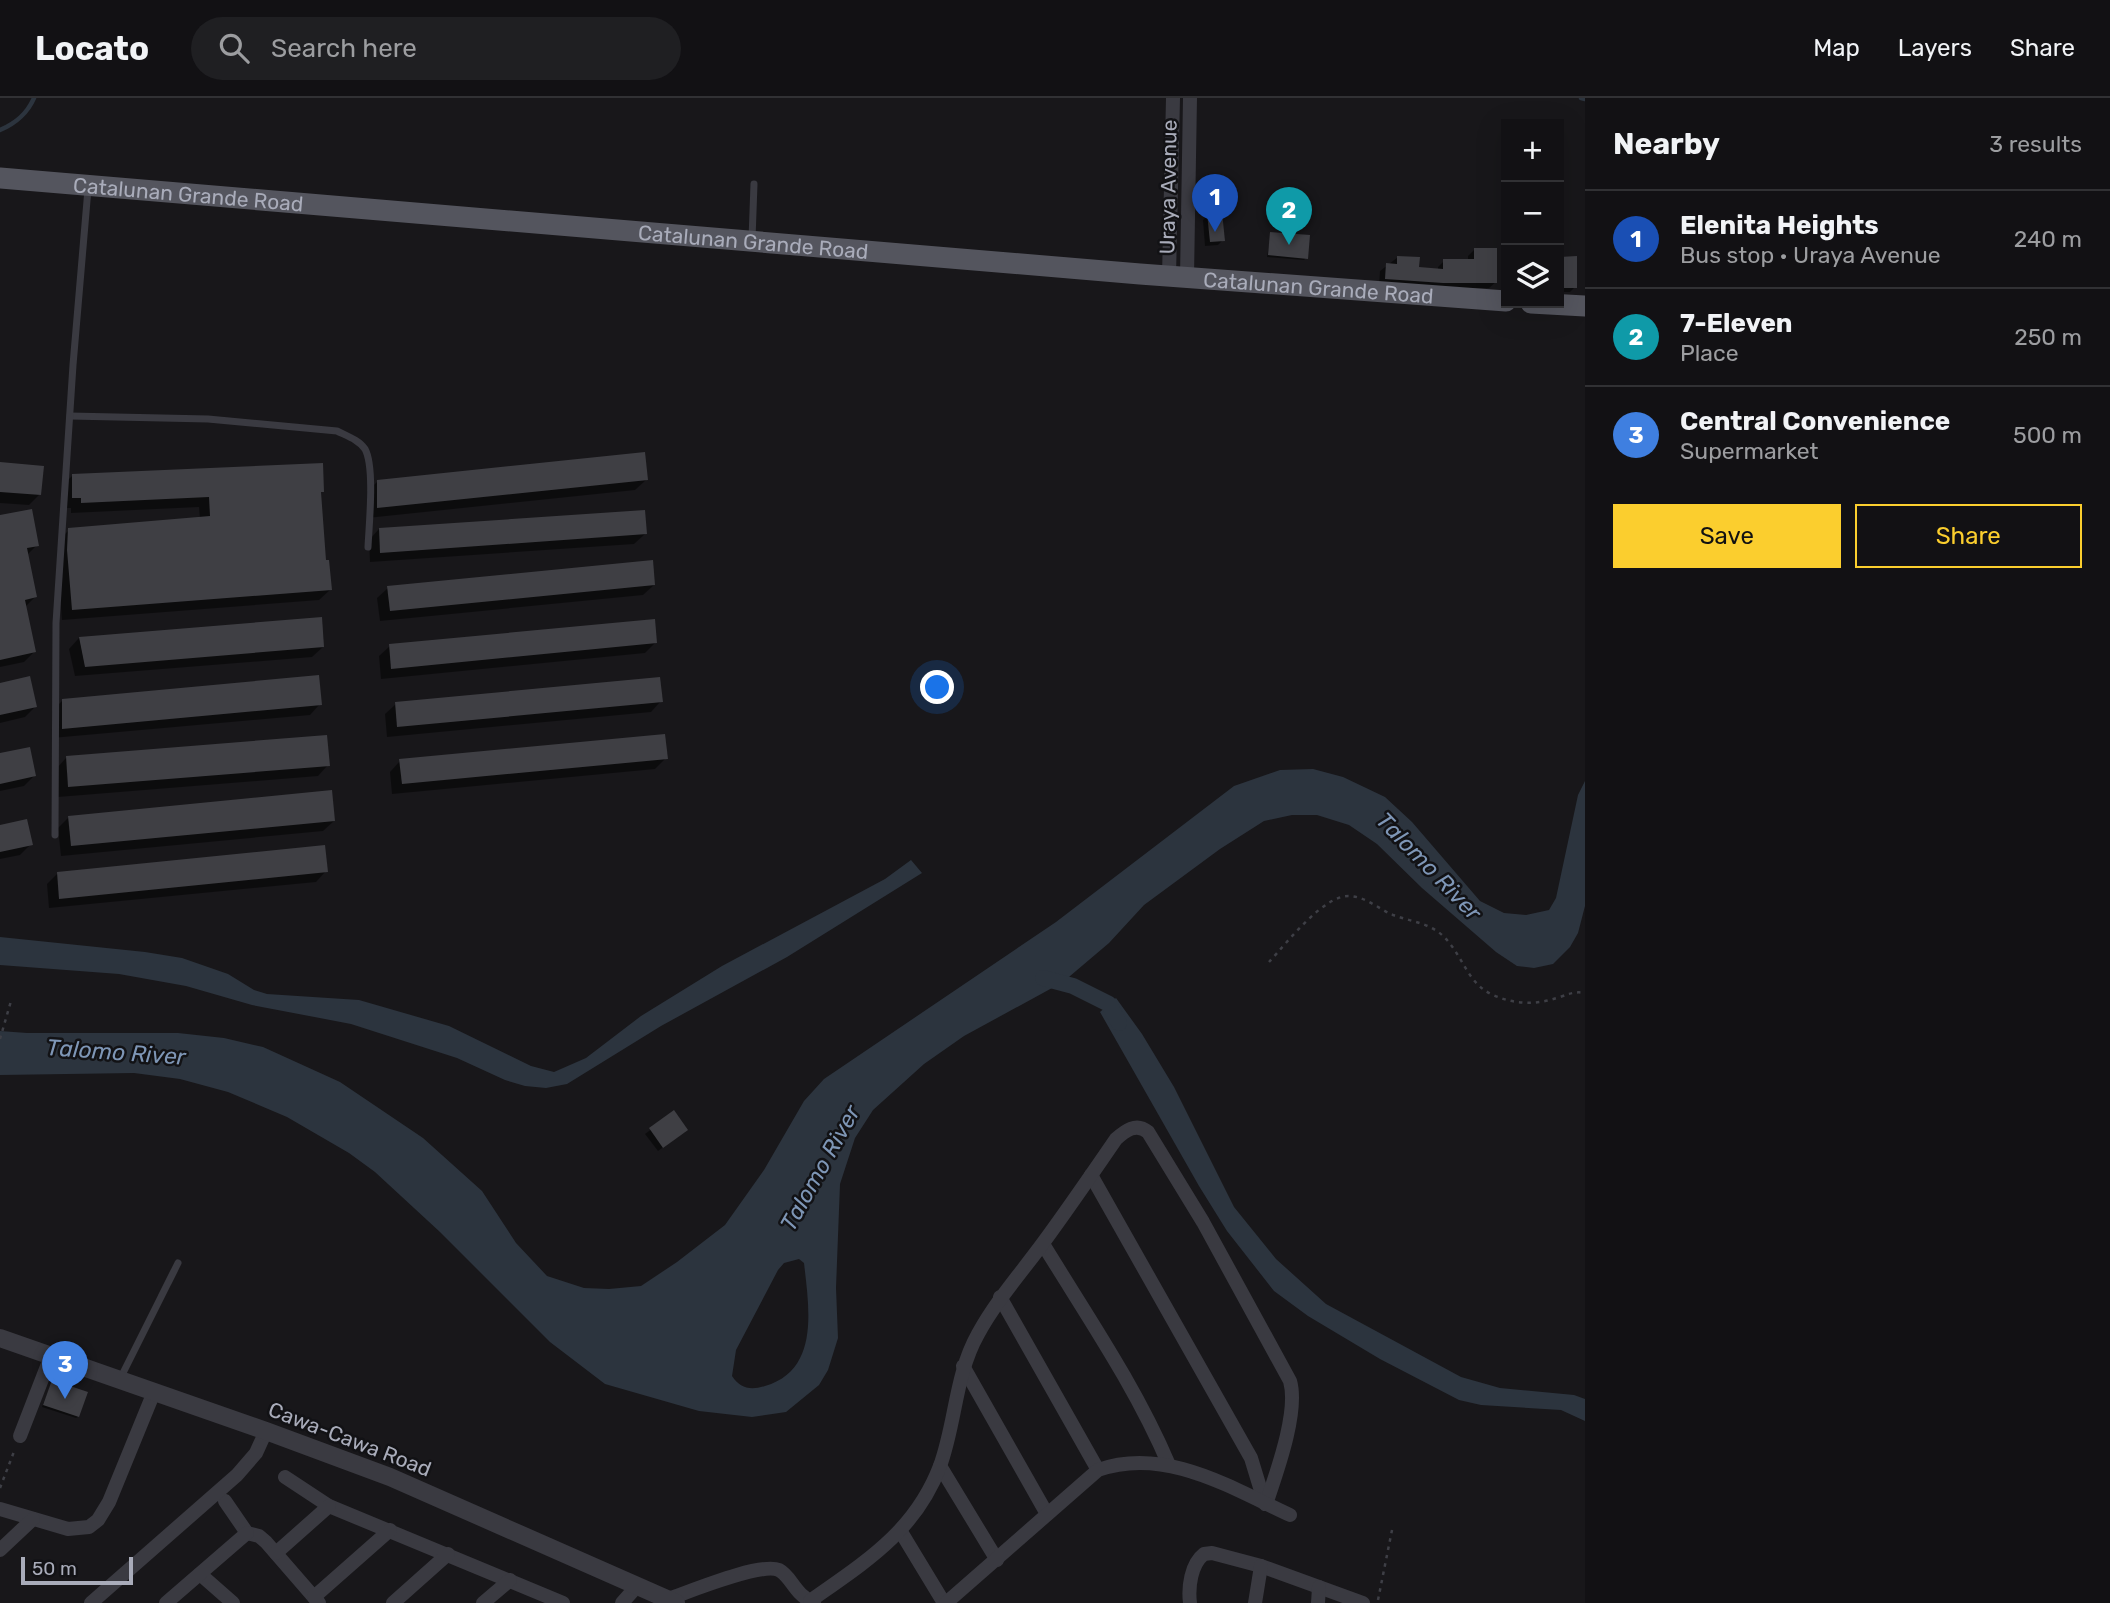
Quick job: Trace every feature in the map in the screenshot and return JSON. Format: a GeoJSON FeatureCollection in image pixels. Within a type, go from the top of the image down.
{"type":"FeatureCollection","features":[{"type":"Feature","properties":{"kind":"main road","name":"Catalunan Grande Road"},"geometry":{"type":"LineString","coordinates":[[0,178],[1178,277],[1501,301]]}},
{"type":"Feature","properties":{"kind":"main road"},"geometry":{"type":"LineString","coordinates":[[1564,305],[1585,306]]}},
{"type":"Feature","properties":{"kind":"street"},"geometry":{"type":"LineString","coordinates":[[1173,104],[1190,104]]}},
{"type":"Feature","properties":{"kind":"street","name":"Uraya Avenue"},"geometry":{"type":"LineString","coordinates":[[1173,104],[1170,211],[1178,277]]}},
{"type":"Feature","properties":{"kind":"street","name":"Uraya Avenue"},"geometry":{"type":"LineString","coordinates":[[1178,277],[1188,211],[1190,104]]}},
{"type":"Feature","properties":{"kind":"street"},"geometry":{"type":"LineString","coordinates":[[1170,211],[1188,211]]}},
{"type":"Feature","properties":{"kind":"street"},"geometry":{"type":"LineString","coordinates":[[672,1601],[748,1572],[772,1568],[786,1576],[801,1596],[812,1602],[873,1557],[901,1532],[940,1466],[963,1366],[977,1335],[1000,1297],[1042,1244],[1116,1139],[1125,1131],[1138,1127],[1147,1132],[1203,1222],[1290,1381],[1292,1396],[1284,1450],[1266,1504]]}},
{"type":"Feature","properties":{"kind":"street"},"geometry":{"type":"LineString","coordinates":[[1091,1175],[1251,1458],[1266,1504]]}},
{"type":"Feature","properties":{"kind":"street"},"geometry":{"type":"LineString","coordinates":[[1042,1244],[1111,1353],[1169,1465]]}},
{"type":"Feature","properties":{"kind":"street"},"geometry":{"type":"LineString","coordinates":[[1000,1297],[1098,1470]]}},
{"type":"Feature","properties":{"kind":"street","name":"Cawa-Cawa Road"},"geometry":{"type":"LineString","coordinates":[[0,1338],[390,1477],[672,1601]]}},
{"type":"Feature","properties":{"kind":"street"},"geometry":{"type":"LineString","coordinates":[[20,1436],[51,1356]]}},
{"type":"Feature","properties":{"kind":"street"},"geometry":{"type":"LineString","coordinates":[[963,1366],[1047,1514]]}},
{"type":"Feature","properties":{"kind":"street"},"geometry":{"type":"LineString","coordinates":[[0,1508],[59,1528],[79,1530],[89,1527],[98,1520],[109,1502],[154,1392]]}},
{"type":"Feature","properties":{"kind":"street"},"geometry":{"type":"LineString","coordinates":[[91,1603],[237,1475],[256,1453],[266,1431]]}},
{"type":"Feature","properties":{"kind":"street"},"geometry":{"type":"LineString","coordinates":[[901,1532],[945,1603],[1098,1470],[1125,1463],[1169,1465],[1197,1473],[1290,1515]]}},
{"type":"Feature","properties":{"kind":"street"},"geometry":{"type":"LineString","coordinates":[[940,1466],[997,1560]]}},
{"type":"Feature","properties":{"kind":"street"},"geometry":{"type":"LineString","coordinates":[[285,1477],[329,1506],[563,1603]]}},
{"type":"Feature","properties":{"kind":"street"},"geometry":{"type":"LineString","coordinates":[[225,1501],[247,1533],[259,1536],[316,1600],[390,1530]]}},
{"type":"Feature","properties":{"kind":"street"},"geometry":{"type":"LineString","coordinates":[[276,1553],[329,1506]]}},
{"type":"Feature","properties":{"kind":"street"},"geometry":{"type":"LineString","coordinates":[[0,1550],[33,1519]]}},
{"type":"Feature","properties":{"kind":"street"},"geometry":{"type":"LineString","coordinates":[[166,1603],[247,1533]]}},
{"type":"Feature","properties":{"kind":"street"},"geometry":{"type":"LineString","coordinates":[[1190,1603],[1194,1566],[1198,1559],[1204,1554],[1220,1553],[1363,1603]]}},
{"type":"Feature","properties":{"kind":"street"},"geometry":{"type":"LineString","coordinates":[[393,1603],[448,1554]]}},
{"type":"Feature","properties":{"kind":"street"},"geometry":{"type":"LineString","coordinates":[[1255,1603],[1261,1566]]}},
{"type":"Feature","properties":{"kind":"street"},"geometry":{"type":"LineString","coordinates":[[200,1574],[233,1603]]}},
{"type":"Feature","properties":{"kind":"street"},"geometry":{"type":"LineString","coordinates":[[483,1603],[510,1580]]}},
{"type":"Feature","properties":{"kind":"street"},"geometry":{"type":"LineString","coordinates":[[622,1603],[638,1586]]}},
{"type":"Feature","properties":{"kind":"street"},"geometry":{"type":"LineString","coordinates":[[1318,1603],[1319,1587]]}},
{"type":"Feature","properties":{"kind":"lane"},"geometry":{"type":"LineString","coordinates":[[752,242],[754,184]]}},
{"type":"Feature","properties":{"kind":"lane"},"geometry":{"type":"LineString","coordinates":[[55,835],[56,623],[88,186]]}},
{"type":"Feature","properties":{"kind":"lane"},"geometry":{"type":"LineString","coordinates":[[70,416],[208,419],[337,431],[364,448],[370,467],[368,547]]}},
{"type":"Feature","properties":{"kind":"lane"},"geometry":{"type":"LineString","coordinates":[[120,1380],[178,1263]]}},
{"type":"Feature","properties":{"kind":"path"},"geometry":{"type":"LineString","coordinates":[[1269,962],[1324,907],[1335,899],[1348,896],[1364,899],[1384,911],[1441,934],[1460,958],[1473,983],[1491,994],[1516,1003],[1538,1004],[1576,991],[1585,993]]}},
{"type":"Feature","properties":{"kind":"path"},"geometry":{"type":"LineString","coordinates":[[0,1040],[11,1001]]}},
{"type":"Feature","properties":{"kind":"path"},"geometry":{"type":"LineString","coordinates":[[0,1488],[20,1436]]}},
{"type":"Feature","properties":{"kind":"path"},"geometry":{"type":"LineString","coordinates":[[1377,1603],[1393,1525]]}},
{"type":"Feature","properties":{"kind":"water","name":"Talomo River"},"geometry":{"type":"Polygon","coordinates":[[[1313,769],[1343,777],[1385,797],[1412,822],[1480,901],[1504,913],[1526,915],[1549,910],[1556,898],[1578,795],[1585,781],[1585,906],[1578,933],[1570,947],[1553,964],[1534,968],[1517,966],[1496,952],[1422,888],[1377,844],[1349,825],[1317,815],[1292,815],[1264,821],[1220,849],[1144,905],[1109,943],[1063,982],[964,1036],[924,1064],[873,1110],[855,1138],[840,1184],[836,1288],[838,1338],[828,1370],[819,1385],[786,1412],[752,1417],[699,1411],[605,1384],[550,1342],[440,1232],[375,1172],[349,1153],[287,1117],[228,1092],[180,1079],[134,1073],[0,1075],[0,1031],[178,1033],[224,1038],[263,1047],[340,1082],[423,1138],[482,1191],[516,1243],[547,1276],[584,1288],[641,1286],[725,1225],[764,1170],[804,1101],[824,1079],[1056,922],[1234,786],[1280,770],[1313,769]],[[799,1259],[784,1263],[778,1270],[736,1350],[732,1376],[742,1386],[760,1387],[783,1378],[795,1366],[803,1352],[808,1317],[804,1263],[799,1259]]]}},
{"type":"Feature","properties":{"kind":"water"},"geometry":{"type":"Polygon","coordinates":[[[911,860],[922,873],[787,957],[661,1026],[567,1084],[546,1088],[505,1080],[457,1058],[351,1024],[252,1005],[186,986],[119,974],[0,965],[0,937],[182,958],[228,974],[254,990],[267,994],[359,1000],[449,1026],[531,1066],[554,1072],[586,1058],[641,1016],[722,966],[885,879],[911,860]]]}},
{"type":"Feature","properties":{"kind":"water"},"geometry":{"type":"Polygon","coordinates":[[[1116,998],[1142,1034],[1174,1087],[1234,1207],[1276,1259],[1326,1304],[1461,1377],[1500,1388],[1574,1395],[1585,1399],[1585,1421],[1561,1410],[1481,1405],[1459,1400],[1380,1359],[1308,1316],[1274,1291],[1227,1231],[1100,1012],[1116,998]]]}},
{"type":"Feature","properties":{"kind":"building"},"geometry":{"type":"Polygon","coordinates":[[[1222,212],[1225,241],[1210,242],[1207,213],[1222,212]]]}},
{"type":"Feature","properties":{"kind":"building"},"geometry":{"type":"Polygon","coordinates":[[[1270,232],[1310,235],[1308,259],[1268,255],[1270,232]]]}},
{"type":"Feature","properties":{"kind":"building"},"geometry":{"type":"Polygon","coordinates":[[[1474,248],[1497,248],[1497,283],[1385,279],[1386,263],[1397,264],[1397,256],[1420,257],[1419,267],[1443,269],[1443,259],[1474,259],[1474,248]]]}},
{"type":"Feature","properties":{"kind":"building"},"geometry":{"type":"Polygon","coordinates":[[[1577,256],[1577,288],[1564,288],[1564,257],[1577,256]]]}},
{"type":"Feature","properties":{"kind":"building"},"geometry":{"type":"Polygon","coordinates":[[[645,452],[648,480],[377,508],[377,480],[645,452]]]}},
{"type":"Feature","properties":{"kind":"building"},"geometry":{"type":"Polygon","coordinates":[[[0,462],[44,466],[41,495],[0,492],[0,462]]]}},
{"type":"Feature","properties":{"kind":"building"},"geometry":{"type":"Polygon","coordinates":[[[323,463],[324,492],[321,492],[326,560],[329,560],[332,590],[72,610],[68,528],[210,516],[209,497],[81,503],[81,498],[72,498],[72,474],[323,463]]]}},
{"type":"Feature","properties":{"kind":"building"},"geometry":{"type":"Polygon","coordinates":[[[32,509],[39,546],[27,548],[37,597],[25,600],[36,652],[0,660],[0,515],[32,509]]]}},
{"type":"Feature","properties":{"kind":"building"},"geometry":{"type":"Polygon","coordinates":[[[645,510],[647,534],[380,553],[379,528],[645,510]]]}},
{"type":"Feature","properties":{"kind":"building"},"geometry":{"type":"Polygon","coordinates":[[[653,560],[655,585],[390,611],[387,586],[653,560]]]}},
{"type":"Feature","properties":{"kind":"building"},"geometry":{"type":"Polygon","coordinates":[[[322,617],[324,647],[85,667],[79,637],[322,617]]]}},
{"type":"Feature","properties":{"kind":"building"},"geometry":{"type":"Polygon","coordinates":[[[655,619],[657,643],[391,669],[389,644],[655,619]]]}},
{"type":"Feature","properties":{"kind":"building"},"geometry":{"type":"Polygon","coordinates":[[[319,675],[322,705],[62,729],[62,699],[319,675]]]}},
{"type":"Feature","properties":{"kind":"building"},"geometry":{"type":"Polygon","coordinates":[[[30,676],[37,707],[0,715],[0,683],[30,676]]]}},
{"type":"Feature","properties":{"kind":"building"},"geometry":{"type":"Polygon","coordinates":[[[660,677],[663,702],[397,727],[395,702],[660,677]]]}},
{"type":"Feature","properties":{"kind":"building"},"geometry":{"type":"Polygon","coordinates":[[[665,734],[668,759],[402,784],[399,759],[665,734]]]}},
{"type":"Feature","properties":{"kind":"building"},"geometry":{"type":"Polygon","coordinates":[[[327,735],[330,766],[68,787],[66,756],[327,735]]]}},
{"type":"Feature","properties":{"kind":"building"},"geometry":{"type":"Polygon","coordinates":[[[30,747],[36,776],[0,784],[0,753],[30,747]]]}},
{"type":"Feature","properties":{"kind":"building"},"geometry":{"type":"Polygon","coordinates":[[[332,790],[335,821],[71,846],[68,816],[332,790]]]}},
{"type":"Feature","properties":{"kind":"building"},"geometry":{"type":"Polygon","coordinates":[[[27,819],[33,845],[0,852],[0,825],[27,819]]]}},
{"type":"Feature","properties":{"kind":"building"},"geometry":{"type":"Polygon","coordinates":[[[325,845],[328,872],[59,899],[57,872],[325,845]]]}},
{"type":"Feature","properties":{"kind":"building"},"geometry":{"type":"Polygon","coordinates":[[[674,1110],[688,1130],[663,1148],[649,1128],[674,1110]]]}},
{"type":"Feature","properties":{"kind":"building"},"geometry":{"type":"Polygon","coordinates":[[[52,1380],[88,1392],[79,1417],[43,1405],[52,1380]]]}},
{"type":"Feature","properties":{"kind":"waterway"},"geometry":{"type":"LineString","coordinates":[[0,130],[20,117],[34,98]]}},
{"type":"Feature","properties":{"kind":"waterway"},"geometry":{"type":"LineString","coordinates":[[1581,98],[1585,99]]}},
{"type":"Feature","properties":{"kind":"waterway"},"geometry":{"type":"LineString","coordinates":[[1043,978],[1073,986],[1109,1004],[1119,1023]]}},
{"type":"Feature","properties":{"kind":"place","name":"Elenita Heights"},"geometry":{"type":"Point","coordinates":[1215,232]}},
{"type":"Feature","properties":{"kind":"place","name":"7-Eleven"},"geometry":{"type":"Point","coordinates":[1289,245]}},
{"type":"Feature","properties":{"kind":"place","name":"Central Convenience"},"geometry":{"type":"Point","coordinates":[65,1399]}}]}
